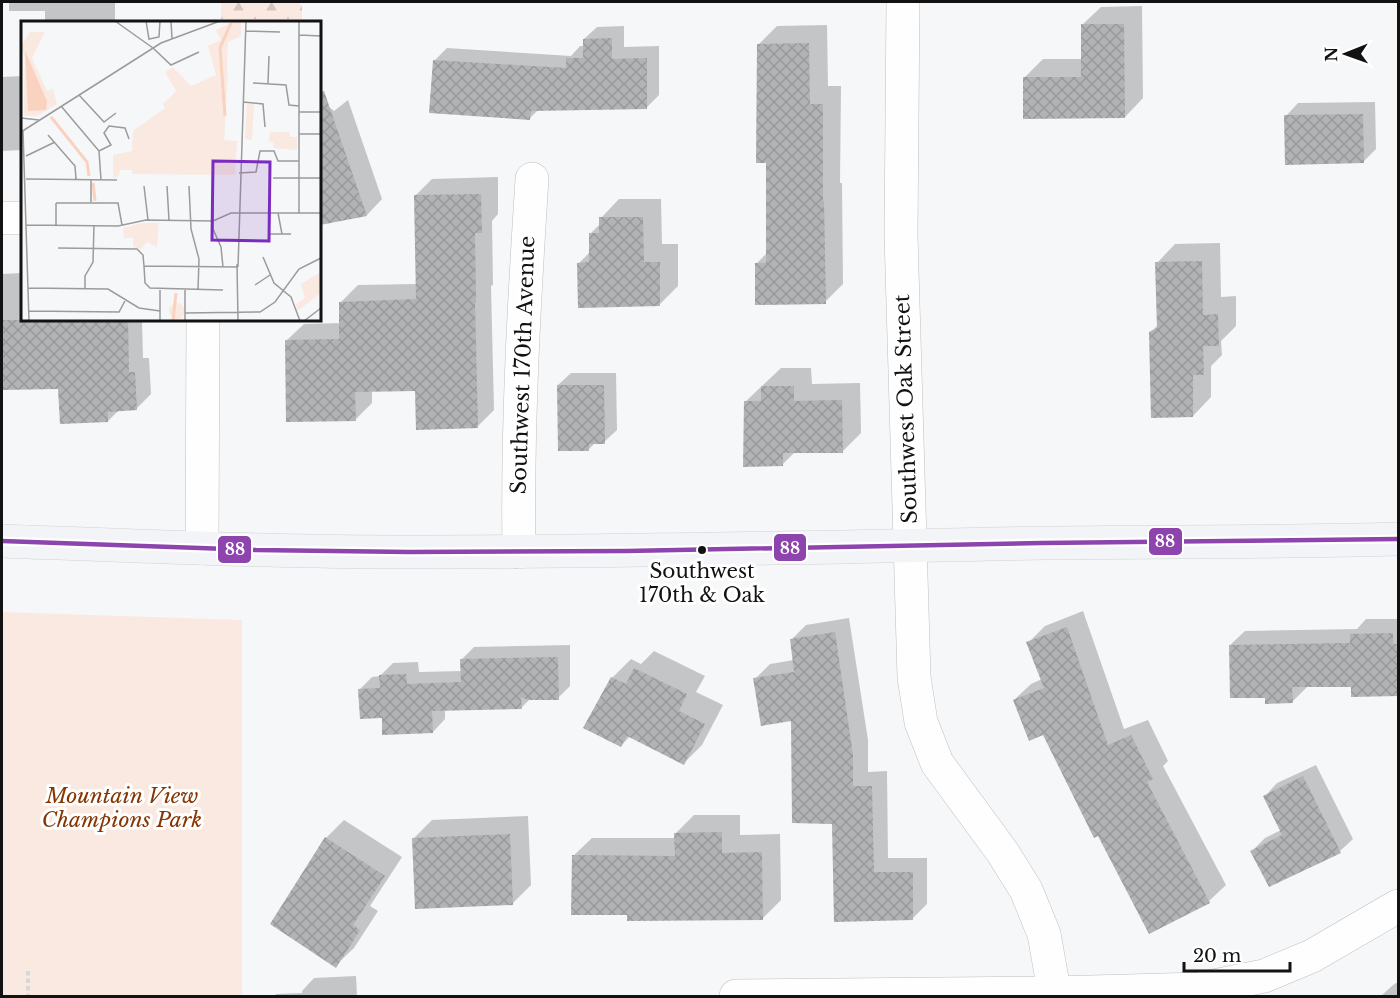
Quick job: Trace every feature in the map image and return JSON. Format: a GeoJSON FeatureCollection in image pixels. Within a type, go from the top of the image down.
{"type":"FeatureCollection","features":[{"type":"Feature","properties":{"kind":"main road"},"geometry":{"type":"LineString","coordinates":[[2,541],[202,548],[519,552],[992,543],[1398,539]]}},
{"type":"Feature","properties":{"kind":"street","name":"Southwest Oak Street"},"geometry":{"type":"LineString","coordinates":[[903,2],[901,235],[914,677],[921,722],[937,763],[1004,853],[1026,890],[1044,934],[1055,994]]}},
{"type":"Feature","properties":{"kind":"street","name":"Southwest 170th Avenue"},"geometry":{"type":"LineString","coordinates":[[519,552],[518,503],[524,311],[532,179]]}},
{"type":"Feature","properties":{"kind":"street"},"geometry":{"type":"LineString","coordinates":[[2,218],[21,218]]}},
{"type":"Feature","properties":{"kind":"street"},"geometry":{"type":"LineString","coordinates":[[202,548],[203,321]]}},
{"type":"Feature","properties":{"kind":"street"},"geometry":{"type":"LineString","coordinates":[[736,996],[1055,994],[1199,989],[1264,976],[1312,956],[1398,906]]}},
{"type":"Feature","properties":{"kind":"path"},"geometry":{"type":"LineString","coordinates":[[27,971],[28,996]]}},
{"type":"Feature","properties":{"kind":"green space"},"geometry":{"type":"Polygon","coordinates":[[[296,2],[302,5],[302,19],[221,19],[221,3],[296,2]]]}},
{"type":"Feature","properties":{"kind":"green space","name":"Mountain View Champions Park"},"geometry":{"type":"Polygon","coordinates":[[[2,612],[242,620],[242,996],[2,996],[2,612]]]}},
{"type":"Feature","properties":{"kind":"building"},"geometry":{"type":"Polygon","coordinates":[[[1081,24],[1124,24],[1125,118],[1023,119],[1023,77],[1081,77],[1081,24]]]}},
{"type":"Feature","properties":{"kind":"building"},"geometry":{"type":"Polygon","coordinates":[[[612,38],[612,59],[647,58],[647,109],[531,111],[530,120],[429,113],[433,60],[566,68],[566,58],[583,58],[583,39],[612,38]]]}},
{"type":"Feature","properties":{"kind":"building"},"geometry":{"type":"Polygon","coordinates":[[[809,43],[810,104],[823,104],[826,304],[755,305],[755,263],[766,263],[766,163],[756,163],[757,44],[809,43]]]}},
{"type":"Feature","properties":{"kind":"building"},"geometry":{"type":"Polygon","coordinates":[[[321,91],[324,91],[367,216],[321,225],[321,91]]]}},
{"type":"Feature","properties":{"kind":"building"},"geometry":{"type":"Polygon","coordinates":[[[1363,114],[1364,163],[1285,165],[1284,115],[1363,114]]]}},
{"type":"Feature","properties":{"kind":"building"},"geometry":{"type":"Polygon","coordinates":[[[481,194],[482,233],[475,233],[478,428],[416,430],[415,391],[355,392],[356,421],[286,422],[285,340],[339,339],[339,302],[416,299],[414,195],[481,194]]]}},
{"type":"Feature","properties":{"kind":"building"},"geometry":{"type":"Polygon","coordinates":[[[599,217],[643,217],[644,262],[660,262],[660,306],[578,308],[577,263],[589,262],[589,233],[599,233],[599,217]]]}},
{"type":"Feature","properties":{"kind":"building"},"geometry":{"type":"Polygon","coordinates":[[[1202,261],[1203,315],[1218,314],[1219,346],[1203,346],[1204,375],[1193,375],[1193,417],[1151,418],[1149,332],[1157,328],[1155,262],[1202,261]]]}},
{"type":"Feature","properties":{"kind":"building"},"geometry":{"type":"Polygon","coordinates":[[[2,320],[128,321],[129,372],[135,372],[137,410],[108,412],[108,422],[60,424],[58,389],[2,390],[2,320]]]}},
{"type":"Feature","properties":{"kind":"building"},"geometry":{"type":"Polygon","coordinates":[[[557,385],[604,385],[605,444],[589,444],[589,451],[558,451],[557,385]]]}},
{"type":"Feature","properties":{"kind":"building"},"geometry":{"type":"Polygon","coordinates":[[[761,386],[794,386],[794,401],[842,400],[843,453],[783,453],[783,466],[743,467],[744,401],[761,401],[761,386]]]}},
{"type":"Feature","properties":{"kind":"building"},"geometry":{"type":"Polygon","coordinates":[[[1067,627],[1108,745],[1131,735],[1153,779],[1147,782],[1210,903],[1149,934],[1098,836],[1094,838],[1043,735],[1029,741],[1013,700],[1044,688],[1026,642],[1067,627]]]}},
{"type":"Feature","properties":{"kind":"building"},"geometry":{"type":"Polygon","coordinates":[[[835,632],[853,755],[853,786],[872,786],[874,872],[913,872],[913,920],[834,922],[832,824],[792,823],[791,721],[761,726],[753,678],[794,672],[790,639],[835,632]]]}},
{"type":"Feature","properties":{"kind":"building"},"geometry":{"type":"Polygon","coordinates":[[[1393,633],[1393,644],[1398,644],[1398,696],[1351,697],[1351,687],[1292,687],[1293,703],[1265,704],[1265,698],[1230,698],[1229,645],[1350,643],[1350,634],[1393,633]]]}},
{"type":"Feature","properties":{"kind":"building"},"geometry":{"type":"Polygon","coordinates":[[[558,657],[559,700],[528,700],[521,697],[522,709],[432,711],[433,733],[382,735],[382,718],[360,719],[358,689],[380,688],[379,675],[406,674],[407,684],[461,682],[460,659],[558,657]]]}},
{"type":"Feature","properties":{"kind":"building"},"geometry":{"type":"Polygon","coordinates":[[[634,668],[687,694],[679,711],[705,724],[684,765],[627,736],[621,747],[583,728],[611,677],[626,684],[634,668]]]}},
{"type":"Feature","properties":{"kind":"building"},"geometry":{"type":"Polygon","coordinates":[[[1303,776],[1341,853],[1269,887],[1250,851],[1282,835],[1263,796],[1303,776]]]}},
{"type":"Feature","properties":{"kind":"building"},"geometry":{"type":"Polygon","coordinates":[[[722,832],[722,853],[762,852],[763,920],[627,921],[627,915],[571,915],[572,855],[675,856],[674,833],[722,832]]]}},
{"type":"Feature","properties":{"kind":"building"},"geometry":{"type":"Polygon","coordinates":[[[510,834],[513,905],[415,909],[412,838],[510,834]]]}},
{"type":"Feature","properties":{"kind":"building"},"geometry":{"type":"Polygon","coordinates":[[[325,837],[385,876],[353,925],[360,930],[336,968],[270,924],[325,837]]]}},
{"type":"Feature","properties":{"kind":"transit line","name":"88"},"geometry":{"type":"LineString","coordinates":[[2,541],[256,550],[409,552],[627,551],[1398,539]]}},
{"type":"Feature","properties":{"kind":"place","name":"Southwest 170th & Oak"},"geometry":{"type":"Point","coordinates":[702,550]}}]}
